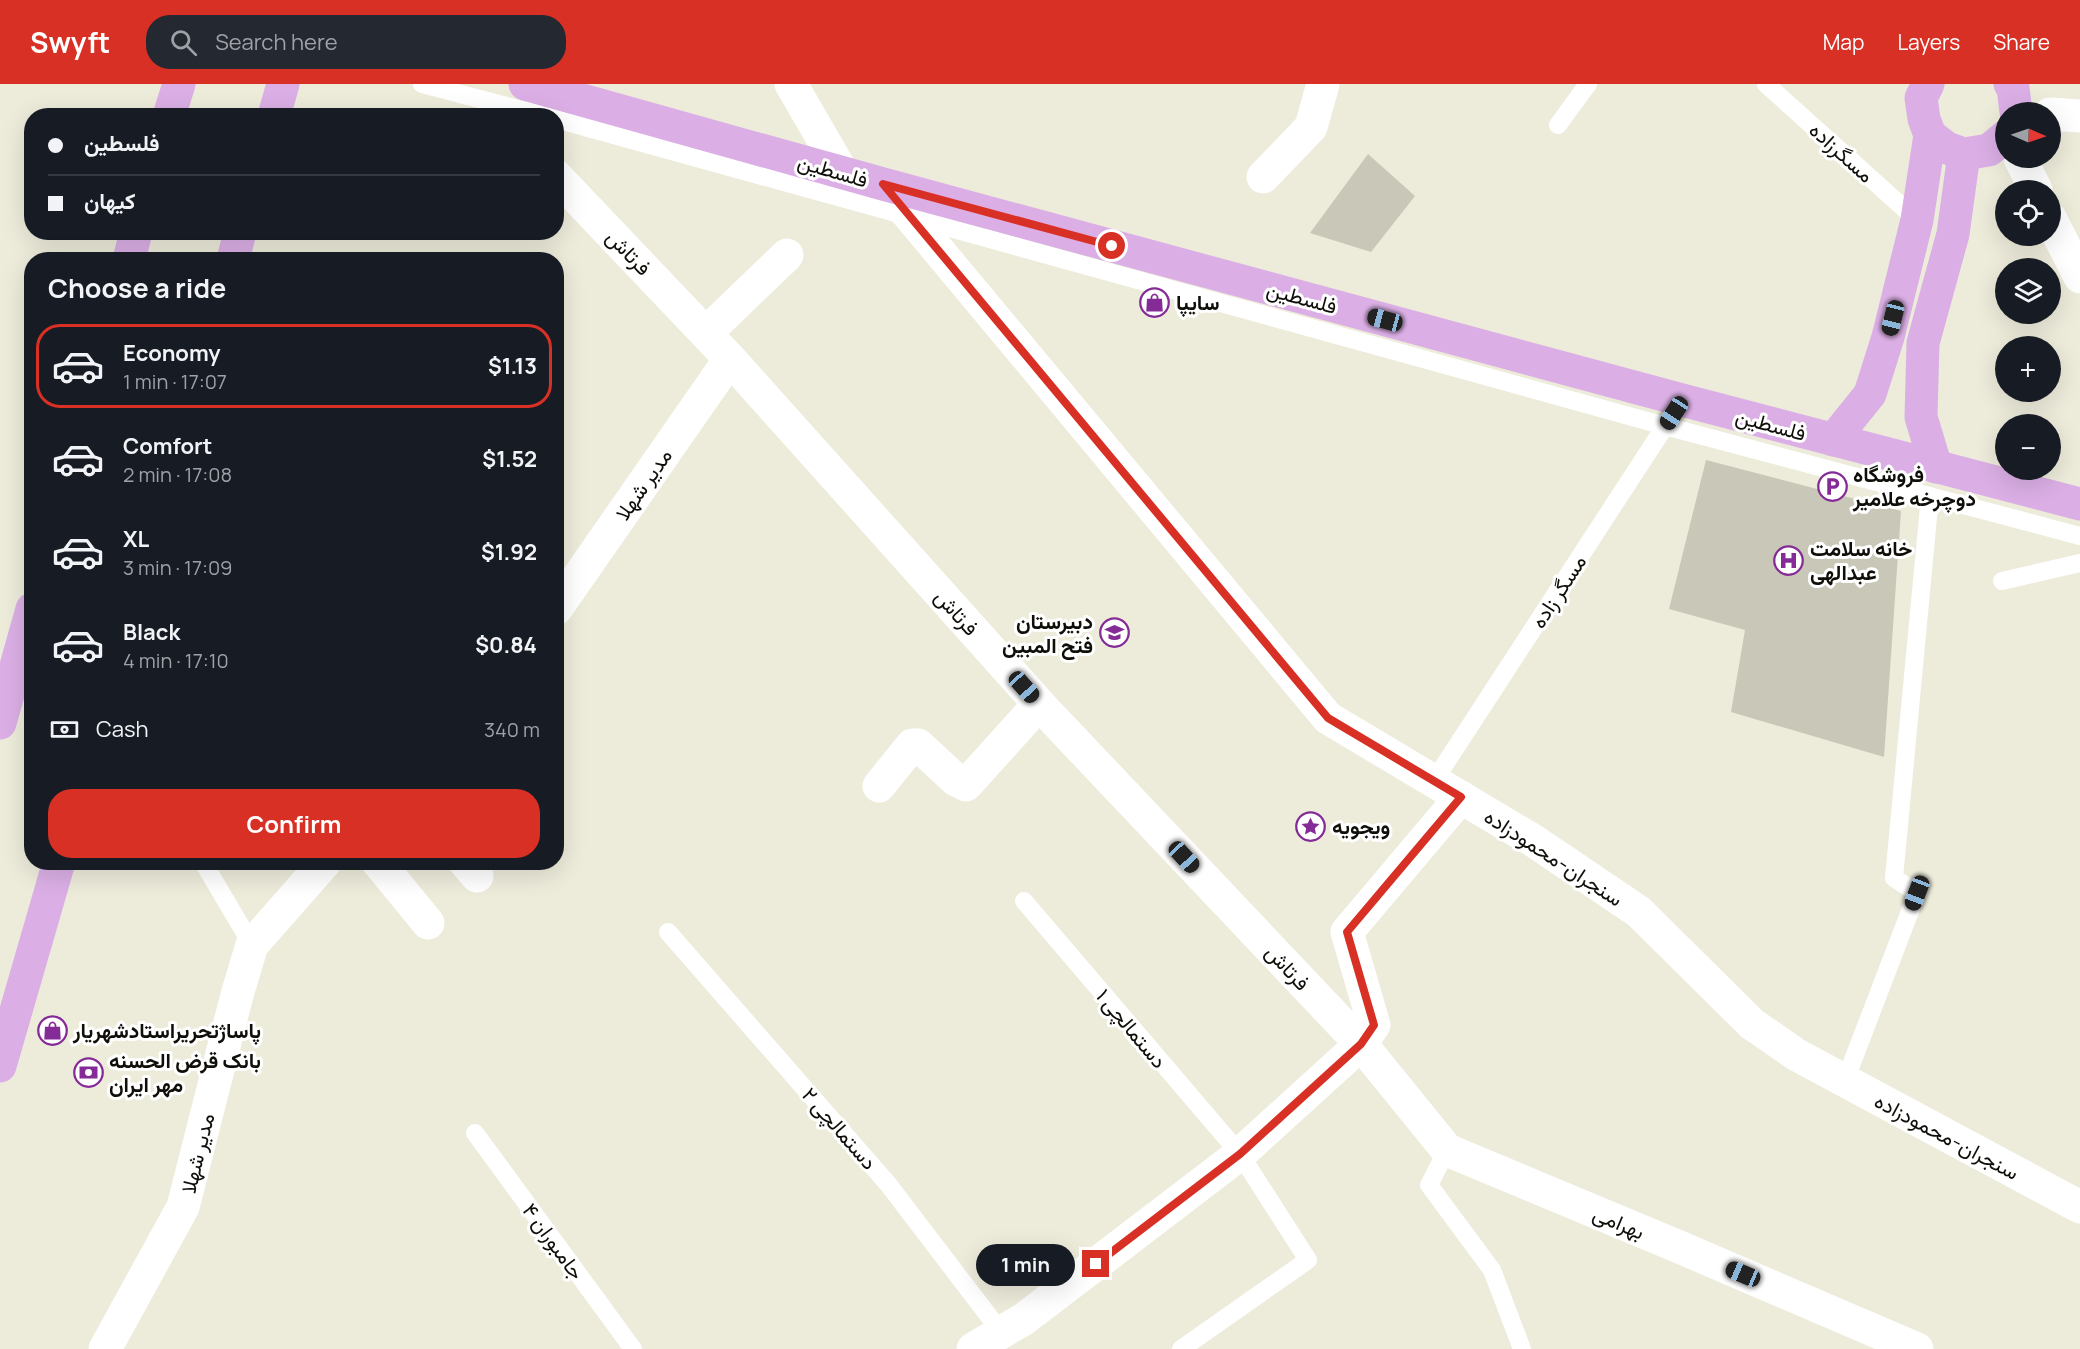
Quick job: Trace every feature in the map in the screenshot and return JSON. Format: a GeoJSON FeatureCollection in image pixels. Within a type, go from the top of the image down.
{"type":"FeatureCollection","features":[{"type":"Feature","properties":{"kind":"main road"},"geometry":{"type":"LineString","coordinates":[[172,108],[179,84]]}},
{"type":"Feature","properties":{"kind":"main road"},"geometry":{"type":"LineString","coordinates":[[276,108],[283,84]]}},
{"type":"Feature","properties":{"kind":"main road"},"geometry":{"type":"LineString","coordinates":[[2010,84],[2013,88],[2015,102]]}},
{"type":"Feature","properties":{"kind":"main road"},"geometry":{"type":"LineString","coordinates":[[1833,440],[1869,394],[1888,337],[1917,220],[1930,135],[1924,119],[1921,89]]}},
{"type":"Feature","properties":{"kind":"main road","name":"فلسطین"},"geometry":{"type":"LineString","coordinates":[[564,111],[842,172],[1674,413],[1833,440],[1933,481],[2080,504]]}},
{"type":"Feature","properties":{"kind":"main road"},"geometry":{"type":"LineString","coordinates":[[1930,135],[1947,148],[1964,154],[1989,150],[1995,145]]}},
{"type":"Feature","properties":{"kind":"main road"},"geometry":{"type":"LineString","coordinates":[[1933,481],[1921,417],[1923,343],[1953,234],[1964,154]]}},
{"type":"Feature","properties":{"kind":"main road"},"geometry":{"type":"LineString","coordinates":[[0,723],[24,638]]}},
{"type":"Feature","properties":{"kind":"main road"},"geometry":{"type":"LineString","coordinates":[[0,1066],[57,870]]}},
{"type":"Feature","properties":{"kind":"street"},"geometry":{"type":"LineString","coordinates":[[791,84],[842,172]]}},
{"type":"Feature","properties":{"kind":"street"},"geometry":{"type":"LineString","coordinates":[[1263,177],[1311,127],[1323,84]]}},
{"type":"Feature","properties":{"kind":"street"},"geometry":{"type":"LineString","coordinates":[[2061,115],[2080,116]]}},
{"type":"Feature","properties":{"kind":"street","name":"فرتاش"},"geometry":{"type":"LineString","coordinates":[[564,184],[730,359],[1039,704],[1361,1044]]}},
{"type":"Feature","properties":{"kind":"street","name":"سنجران-محمودزاده"},"geometry":{"type":"LineString","coordinates":[[883,184],[1328,718],[1534,841],[1639,912],[1752,1024],[1797,1055],[2080,1207]]}},
{"type":"Feature","properties":{"kind":"street"},"geometry":{"type":"LineString","coordinates":[[2061,240],[2080,277]]}},
{"type":"Feature","properties":{"kind":"street"},"geometry":{"type":"LineString","coordinates":[[706,333],[787,255]]}},
{"type":"Feature","properties":{"kind":"street","name":"مدیر شهلا"},"geometry":{"type":"LineString","coordinates":[[564,598],[730,359]]}},
{"type":"Feature","properties":{"kind":"street"},"geometry":{"type":"LineString","coordinates":[[879,786],[912,745],[918,745],[956,780],[966,784],[1039,704]]}},
{"type":"Feature","properties":{"kind":"street"},"geometry":{"type":"LineString","coordinates":[[973,1349],[1023,1319],[1240,1154],[1361,1044],[1374,1025],[1347,932],[1447,789]]}},
{"type":"Feature","properties":{"kind":"street","name":"مدیر شهلا"},"geometry":{"type":"LineString","coordinates":[[105,1349],[183,1207],[252,945],[318,870]]}},
{"type":"Feature","properties":{"kind":"street"},"geometry":{"type":"LineString","coordinates":[[385,870],[428,923]]}},
{"type":"Feature","properties":{"kind":"street","name":"بهرامی"},"geometry":{"type":"LineString","coordinates":[[1361,1044],[1447,1150],[1917,1349]]}},
{"type":"Feature","properties":{"kind":"lane"},"geometry":{"type":"LineString","coordinates":[[422,84],[542,106]]}},
{"type":"Feature","properties":{"kind":"lane"},"geometry":{"type":"LineString","coordinates":[[1558,125],[1588,84]]}},
{"type":"Feature","properties":{"kind":"lane","name":"مسگرزاده"},"geometry":{"type":"LineString","coordinates":[[1766,84],[1917,220]]}},
{"type":"Feature","properties":{"kind":"lane"},"geometry":{"type":"LineString","coordinates":[[564,113],[913,219],[1933,481],[2080,536]]}},
{"type":"Feature","properties":{"kind":"lane","name":"مسگر زاده"},"geometry":{"type":"LineString","coordinates":[[1447,789],[1674,413]]}},
{"type":"Feature","properties":{"kind":"lane"},"geometry":{"type":"LineString","coordinates":[[1845,1081],[1917,893],[1894,878],[1933,481]]}},
{"type":"Feature","properties":{"kind":"lane"},"geometry":{"type":"LineString","coordinates":[[2002,581],[2080,563]]}},
{"type":"Feature","properties":{"kind":"lane"},"geometry":{"type":"LineString","coordinates":[[208,870],[252,945]]}},
{"type":"Feature","properties":{"kind":"lane","name":"دستمالچی ۱"},"geometry":{"type":"LineString","coordinates":[[1024,901],[1240,1154],[1308,1260],[1181,1349]]}},
{"type":"Feature","properties":{"kind":"lane","name":"دستمالچی ۲"},"geometry":{"type":"LineString","coordinates":[[668,932],[888,1184],[1001,1332]]}},
{"type":"Feature","properties":{"kind":"lane","name":"جامبوران ۴"},"geometry":{"type":"LineString","coordinates":[[475,1133],[633,1349]]}},
{"type":"Feature","properties":{"kind":"lane"},"geometry":{"type":"LineString","coordinates":[[1447,1150],[1429,1185],[1492,1270],[1522,1349]]}},
{"type":"Feature","properties":{"kind":"building"},"geometry":{"type":"Polygon","coordinates":[[[1368,154],[1415,196],[1371,252],[1310,233],[1368,154]]]}},
{"type":"Feature","properties":{"kind":"building","name":"خانه سلامت عبدالهی"},"geometry":{"type":"Polygon","coordinates":[[[1706,460],[1901,511],[1884,757],[1731,712],[1745,630],[1669,609],[1706,460]]]}},
{"type":"Feature","properties":{"kind":"place","name":"سایپا"},"geometry":{"type":"Point","coordinates":[1155,302]}},
{"type":"Feature","properties":{"kind":"place","name":"فروشگاه دوچرخه علامیر"},"geometry":{"type":"Point","coordinates":[1832,486]}},
{"type":"Feature","properties":{"kind":"place","name":"خانه سلامت عبدالهی"},"geometry":{"type":"Point","coordinates":[1789,560]}},
{"type":"Feature","properties":{"kind":"place","name":"دبیرستان فتح المبین"},"geometry":{"type":"Point","coordinates":[1114,633]}},
{"type":"Feature","properties":{"kind":"place","name":"ویجویه"},"geometry":{"type":"Point","coordinates":[1311,826]}},
{"type":"Feature","properties":{"kind":"place","name":"پاساژتحریراستادشهریار"},"geometry":{"type":"Point","coordinates":[52,1030]}},
{"type":"Feature","properties":{"kind":"place","name":"بانک قرض الحسنه مهر ایران"},"geometry":{"type":"Point","coordinates":[88,1072]}},
{"type":"Feature","properties":{"kind":"route"},"geometry":{"type":"LineString","coordinates":[[1096,1264],[1240,1154],[1361,1044],[1374,1025],[1347,932],[1461,797],[1328,718],[883,184],[1112,246]]}}]}
